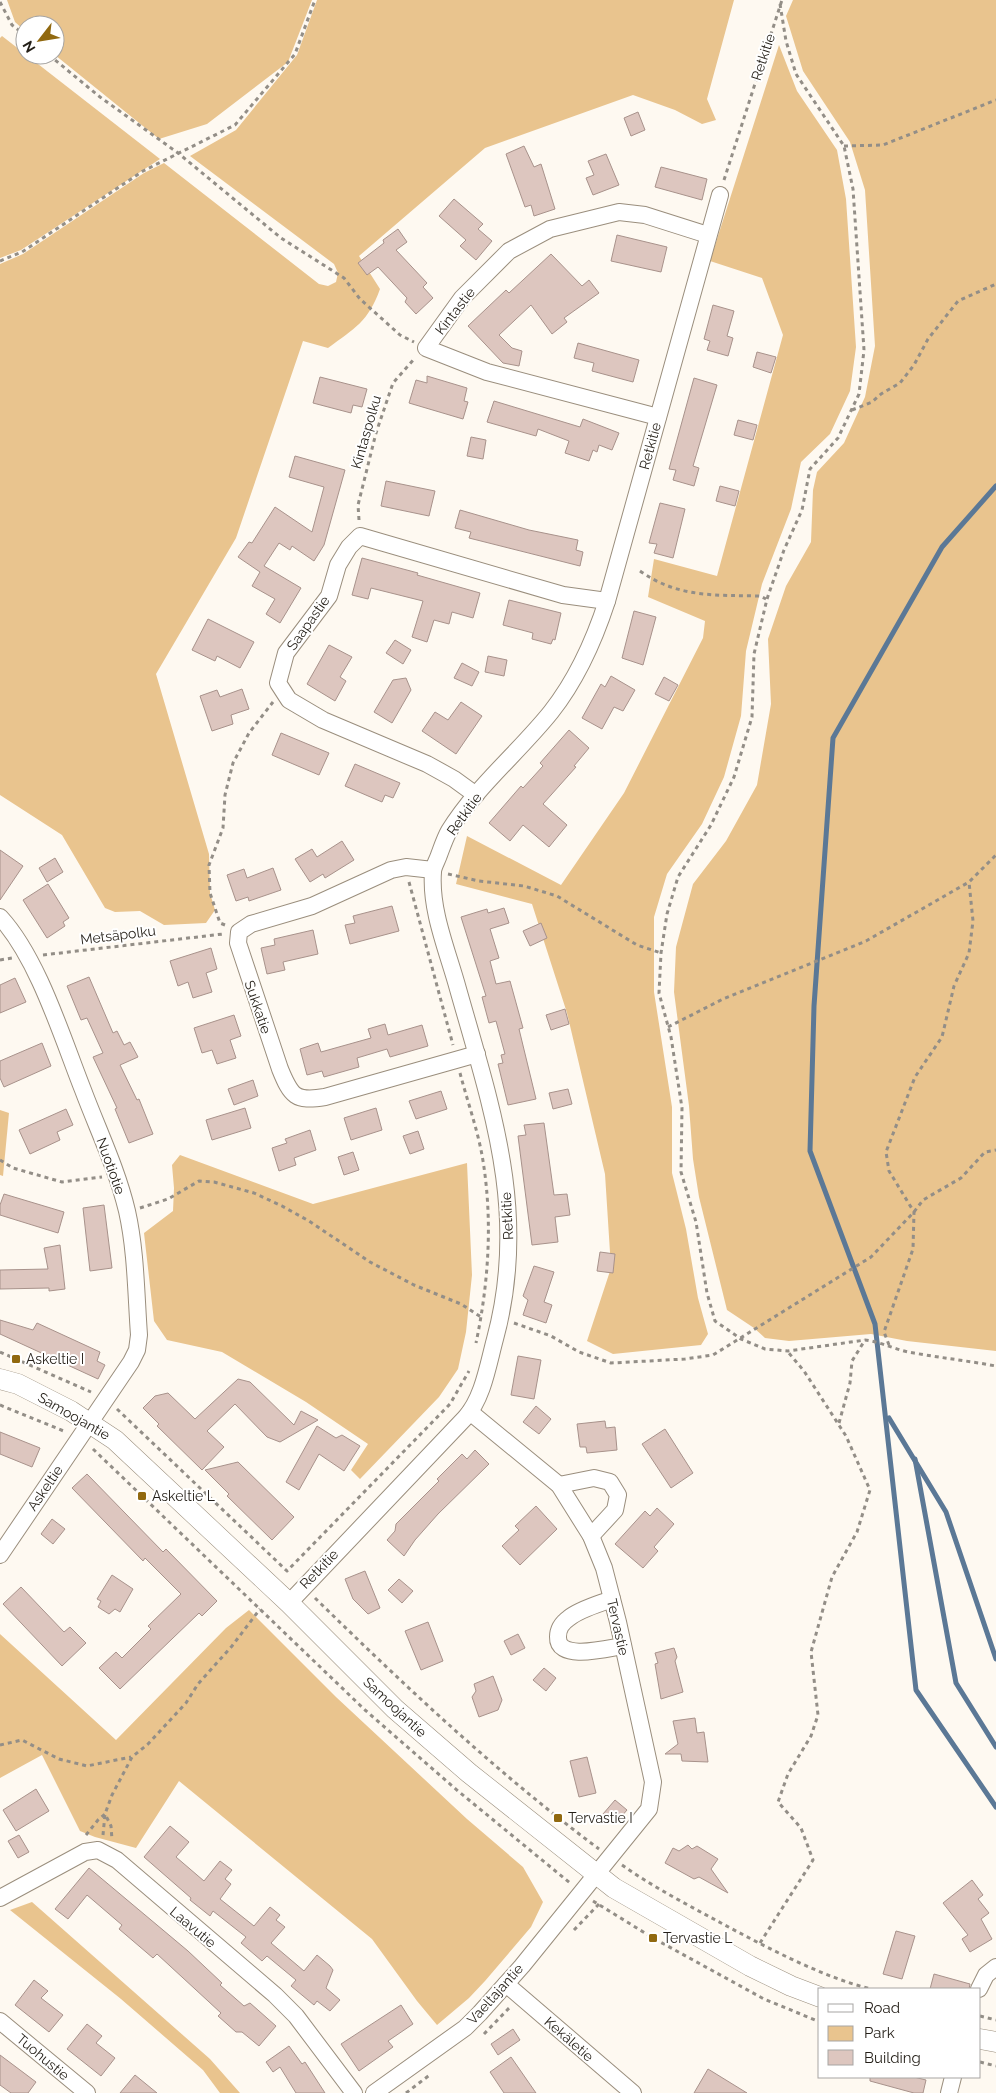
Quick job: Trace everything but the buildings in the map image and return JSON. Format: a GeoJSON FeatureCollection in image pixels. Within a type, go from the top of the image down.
{"type":"FeatureCollection","features":[{"type":"Feature","properties":{"kind":"street","name":"Retkitie"},"geometry":{"type":"LineString","coordinates":[[289,1603],[302,1586],[470,1412],[481,1388],[500,1319],[509,1254],[509,1213],[504,1165],[491,1104],[436,910],[433,870],[449,831],[476,796],[519,750],[566,692],[584,660],[608,601],[720,195]]}},
{"type":"Feature","properties":{"kind":"street","name":"Kintastie"},"geometry":{"type":"LineString","coordinates":[[658,417],[487,372],[426,348],[462,298],[509,251],[550,229],[619,212],[645,215],[708,234]]}},
{"type":"Feature","properties":{"kind":"street"},"geometry":{"type":"LineString","coordinates":[[360,536],[563,595],[608,601]]}},
{"type":"Feature","properties":{"kind":"street","name":"Saapastie"},"geometry":{"type":"LineString","coordinates":[[283,692],[278,683],[286,653],[328,596],[338,565],[349,547],[360,536]]}},
{"type":"Feature","properties":{"kind":"street"},"geometry":{"type":"LineString","coordinates":[[283,692],[289,700],[323,720],[427,764],[454,779],[476,796]]}},
{"type":"Feature","properties":{"kind":"street"},"geometry":{"type":"LineString","coordinates":[[239,932],[251,924],[312,906],[391,870],[406,867],[433,870]]}},
{"type":"Feature","properties":{"kind":"street","name":"Nuotiotie"},"geometry":{"type":"LineString","coordinates":[[0,917],[14,932],[41,985],[116,1176],[127,1211],[132,1244],[139,1335],[137,1350],[131,1362],[90,1422]]}},
{"type":"Feature","properties":{"kind":"street","name":"Sukkatie"},"geometry":{"type":"LineString","coordinates":[[239,932],[238,943],[243,964],[288,1089],[297,1097],[309,1100],[325,1097],[476,1054]]}},
{"type":"Feature","properties":{"kind":"street","name":"Samoojantie"},"geometry":{"type":"LineString","coordinates":[[0,1379],[18,1384],[90,1422],[115,1440],[289,1603],[395,1709],[469,1773],[614,1888],[750,1966],[791,1986],[818,1996]]}},
{"type":"Feature","properties":{"kind":"street","name":"Tervastie"},"geometry":{"type":"LineString","coordinates":[[470,1412],[559,1485],[591,1536],[604,1568],[653,1782],[649,1809],[596,1874]]}},
{"type":"Feature","properties":{"kind":"street","name":"Askeltie"},"geometry":{"type":"LineString","coordinates":[[0,1555],[90,1422]]}},
{"type":"Feature","properties":{"kind":"street"},"geometry":{"type":"LineString","coordinates":[[559,1485],[594,1478],[610,1482],[618,1495],[615,1510],[591,1536]]}},
{"type":"Feature","properties":{"kind":"street"},"geometry":{"type":"LineString","coordinates":[[612,1599],[571,1616],[559,1628],[558,1640],[563,1648],[578,1653],[623,1646]]}},
{"type":"Feature","properties":{"kind":"street"},"geometry":{"type":"LineString","coordinates":[[0,1898],[68,1859],[105,1847]]}},
{"type":"Feature","properties":{"kind":"street","name":"Laavutie"},"geometry":{"type":"LineString","coordinates":[[105,1847],[117,1860],[275,1995],[296,2016],[354,2093]]}},
{"type":"Feature","properties":{"kind":"street","name":"Vaeltajantie"},"geometry":{"type":"LineString","coordinates":[[374,2093],[465,2028],[506,1984],[596,1874]]}},
{"type":"Feature","properties":{"kind":"street"},"geometry":{"type":"LineString","coordinates":[[980,1988],[986,1975],[996,1966]]}},
{"type":"Feature","properties":{"kind":"street","name":"Kekäletie"},"geometry":{"type":"LineString","coordinates":[[506,1984],[633,2093]]}},
{"type":"Feature","properties":{"kind":"street","name":"Tuohustie"},"geometry":{"type":"LineString","coordinates":[[0,2021],[87,2093]]}},
{"type":"Feature","properties":{"kind":"street"},"geometry":{"type":"LineString","coordinates":[[981,2039],[996,2042]]}},
{"type":"Feature","properties":{"kind":"street"},"geometry":{"type":"LineString","coordinates":[[948,2093],[953,2078]]}},
{"type":"Feature","properties":{"kind":"path"},"geometry":{"type":"LineString","coordinates":[[0,261],[22,252],[143,171],[235,125],[295,54],[314,0]]}},
{"type":"Feature","properties":{"kind":"path"},"geometry":{"type":"LineString","coordinates":[[0,2],[15,28]]}},
{"type":"Feature","properties":{"kind":"path"},"geometry":{"type":"LineString","coordinates":[[781,2],[786,41],[796,74],[844,146],[854,189],[864,350],[859,394],[838,438],[810,468],[802,510],[784,550],[767,599],[754,654],[752,717],[734,777],[711,825],[678,877],[667,914],[661,953],[659,993],[668,1027],[682,1108],[681,1172],[696,1222],[706,1293],[715,1322],[741,1339],[765,1349],[788,1351],[865,1340],[913,1353],[996,1366]]}},
{"type":"Feature","properties":{"kind":"path","name":"Retkitie"},"geometry":{"type":"LineString","coordinates":[[720,195],[781,2]]}},
{"type":"Feature","properties":{"kind":"path"},"geometry":{"type":"LineString","coordinates":[[61,65],[100,97],[178,153],[281,238],[344,278],[360,299],[400,335],[426,348]]}},
{"type":"Feature","properties":{"kind":"path"},"geometry":{"type":"LineString","coordinates":[[844,146],[883,145],[996,100]]}},
{"type":"Feature","properties":{"kind":"path"},"geometry":{"type":"LineString","coordinates":[[851,410],[872,402],[880,394],[900,383],[914,365],[928,338],[958,301],[996,284]]}},
{"type":"Feature","properties":{"kind":"path","name":"Kintaspolku"},"geometry":{"type":"LineString","coordinates":[[360,536],[358,505],[376,433],[393,383],[408,364],[426,348]]}},
{"type":"Feature","properties":{"kind":"path"},"geometry":{"type":"LineString","coordinates":[[640,572],[666,586],[696,595],[760,596],[767,599]]}},
{"type":"Feature","properties":{"kind":"path"},"geometry":{"type":"LineString","coordinates":[[239,932],[220,923],[214,910],[210,893],[209,866],[223,828],[225,795],[233,763],[248,733],[268,707],[283,692]]}},
{"type":"Feature","properties":{"kind":"path"},"geometry":{"type":"LineString","coordinates":[[668,1027],[723,999],[866,941],[969,882],[996,855]]}},
{"type":"Feature","properties":{"kind":"path"},"geometry":{"type":"LineString","coordinates":[[406,867],[482,1154],[489,1233],[486,1280],[474,1352]]}},
{"type":"Feature","properties":{"kind":"path"},"geometry":{"type":"LineString","coordinates":[[433,870],[479,881],[524,886],[557,896],[637,945],[661,953]]}},
{"type":"Feature","properties":{"kind":"path"},"geometry":{"type":"LineString","coordinates":[[889,1345],[884,1332],[913,1249],[914,1212],[889,1171],[886,1152],[915,1077],[942,1037],[954,986],[968,953],[973,921],[969,882]]}},
{"type":"Feature","properties":{"kind":"path","name":"Metsäpolku"},"geometry":{"type":"LineString","coordinates":[[0,960],[239,932]]}},
{"type":"Feature","properties":{"kind":"path"},"geometry":{"type":"LineString","coordinates":[[134,1202],[138,1209],[168,1199],[199,1181],[214,1182],[254,1193],[309,1221],[370,1262],[414,1285],[461,1304],[481,1317],[500,1319],[551,1336],[579,1352],[611,1363],[685,1359],[713,1355],[871,1256],[914,1212],[923,1200],[961,1178],[985,1152],[996,1150]]}},
{"type":"Feature","properties":{"kind":"path"},"geometry":{"type":"LineString","coordinates":[[0,1160],[13,1168],[62,1182],[116,1176]]}},
{"type":"Feature","properties":{"kind":"path"},"geometry":{"type":"LineString","coordinates":[[839,1424],[850,1383],[852,1361],[865,1340]]}},
{"type":"Feature","properties":{"kind":"path"},"geometry":{"type":"LineString","coordinates":[[760,1943],[813,1860],[801,1828],[778,1802],[788,1774],[811,1736],[818,1716],[811,1652],[832,1577],[857,1532],[870,1490],[839,1424],[804,1371],[788,1351]]}},
{"type":"Feature","properties":{"kind":"path"},"geometry":{"type":"LineString","coordinates":[[0,1352],[106,1399],[187,1474],[414,1695],[558,1818],[610,1857],[682,1902],[760,1943],[806,1966],[869,1988]]}},
{"type":"Feature","properties":{"kind":"path"},"geometry":{"type":"LineString","coordinates":[[254,1602],[272,1587],[450,1404],[470,1369]]}},
{"type":"Feature","properties":{"kind":"path"},"geometry":{"type":"LineString","coordinates":[[105,1847],[102,1839],[105,1814],[112,1795],[132,1757],[148,1744],[186,1702],[198,1684],[232,1646],[260,1609]]}},
{"type":"Feature","properties":{"kind":"path"},"geometry":{"type":"LineString","coordinates":[[0,1745],[22,1740],[59,1759],[87,1766],[132,1757]]}},
{"type":"Feature","properties":{"kind":"path"},"geometry":{"type":"LineString","coordinates":[[83,1840],[105,1814]]}},
{"type":"Feature","properties":{"kind":"path"},"geometry":{"type":"LineString","coordinates":[[105,1814],[111,1826],[113,1836],[105,1847]]}},
{"type":"Feature","properties":{"kind":"path"},"geometry":{"type":"LineString","coordinates":[[981,2016],[996,2020]]}},
{"type":"Feature","properties":{"kind":"path"},"geometry":{"type":"LineString","coordinates":[[981,2062],[996,2066]]}},
{"type":"Feature","properties":{"kind":"green space"},"geometry":{"type":"Polygon","coordinates":[[[7,0],[312,0],[288,62],[207,124],[159,139],[65,63],[65,15],[15,15],[15,22],[7,0]]]}},
{"type":"Feature","properties":{"kind":"green space"},"geometry":{"type":"Polygon","coordinates":[[[317,0],[734,0],[707,99],[716,120],[702,124],[675,110],[633,95],[485,148],[359,256],[380,289],[371,309],[360,323],[328,348],[303,341],[236,538],[156,674],[209,854],[210,893],[215,910],[206,923],[164,925],[140,911],[115,912],[105,908],[62,835],[0,795],[0,264],[23,254],[144,173],[164,163],[319,284],[328,286],[336,282],[338,273],[334,264],[190,156],[236,130],[297,55],[317,0]]]}},
{"type":"Feature","properties":{"kind":"green space"},"geometry":{"type":"Polygon","coordinates":[[[793,0],[996,0],[996,1351],[907,1341],[871,1334],[789,1341],[765,1338],[754,1328],[727,1310],[699,1197],[693,1159],[689,1106],[674,992],[676,947],[693,884],[726,841],[757,785],[771,704],[768,639],[786,586],[811,542],[813,490],[817,472],[844,443],[865,397],[875,346],[865,190],[850,142],[803,71],[786,16],[793,0]]]}},
{"type":"Feature","properties":{"kind":"green space"},"geometry":{"type":"Polygon","coordinates":[[[2,36],[15,46],[15,65],[39,65],[160,159],[21,250],[0,258],[0,38],[2,36]]]}},
{"type":"Feature","properties":{"kind":"green space"},"geometry":{"type":"Polygon","coordinates":[[[779,45],[797,91],[837,150],[846,199],[856,347],[850,391],[830,434],[801,462],[791,509],[762,584],[746,651],[741,716],[724,777],[702,824],[667,874],[654,917],[654,992],[672,1107],[672,1173],[686,1229],[698,1298],[708,1334],[701,1345],[613,1354],[587,1341],[611,1268],[605,1174],[567,1013],[532,904],[456,884],[467,836],[561,885],[624,793],[703,638],[705,621],[648,597],[654,559],[717,576],[783,335],[762,278],[710,261],[779,45]]]}},
{"type":"Feature","properties":{"kind":"green space"},"geometry":{"type":"Polygon","coordinates":[[[0,1110],[9,1113],[3,1176],[0,1175],[0,1110]]]}},
{"type":"Feature","properties":{"kind":"green space"},"geometry":{"type":"Polygon","coordinates":[[[180,1155],[313,1204],[467,1163],[472,1275],[466,1332],[458,1369],[439,1397],[360,1479],[351,1470],[368,1444],[306,1402],[222,1352],[167,1340],[154,1321],[144,1233],[173,1211],[172,1165],[180,1155]]]}},
{"type":"Feature","properties":{"kind":"green space"},"geometry":{"type":"Polygon","coordinates":[[[249,1610],[336,1697],[467,1819],[523,1867],[543,1902],[531,1927],[485,1981],[469,1998],[437,2025],[372,1939],[179,1781],[136,1848],[80,1831],[42,1755],[0,1778],[0,1634],[116,1740],[226,1628],[249,1610]]]}},
{"type":"Feature","properties":{"kind":"green space"},"geometry":{"type":"Polygon","coordinates":[[[32,1902],[210,2059],[240,2093],[220,2093],[203,2070],[121,1999],[10,1910],[32,1902]]]}},
{"type":"Feature","properties":{"kind":"waterway"},"geometry":{"type":"LineString","coordinates":[[996,486],[942,547],[833,738],[814,1006],[810,1151],[875,1324],[916,1690],[996,1807]]}},
{"type":"Feature","properties":{"kind":"waterway"},"geometry":{"type":"LineString","coordinates":[[889,1418],[946,1512],[996,1659]]}},
{"type":"Feature","properties":{"kind":"waterway"},"geometry":{"type":"LineString","coordinates":[[915,1459],[956,1683],[996,1747]]}},
{"type":"Feature","properties":{"kind":"place","name":"Askeltie I"},"geometry":{"type":"Point","coordinates":[16,1359]}},
{"type":"Feature","properties":{"kind":"place","name":"Askeltie L"},"geometry":{"type":"Point","coordinates":[142,1496]}},
{"type":"Feature","properties":{"kind":"place","name":"Tervastie I"},"geometry":{"type":"Point","coordinates":[558,1818]}},
{"type":"Feature","properties":{"kind":"place","name":"Tervastie L"},"geometry":{"type":"Point","coordinates":[653,1938]}}]}
